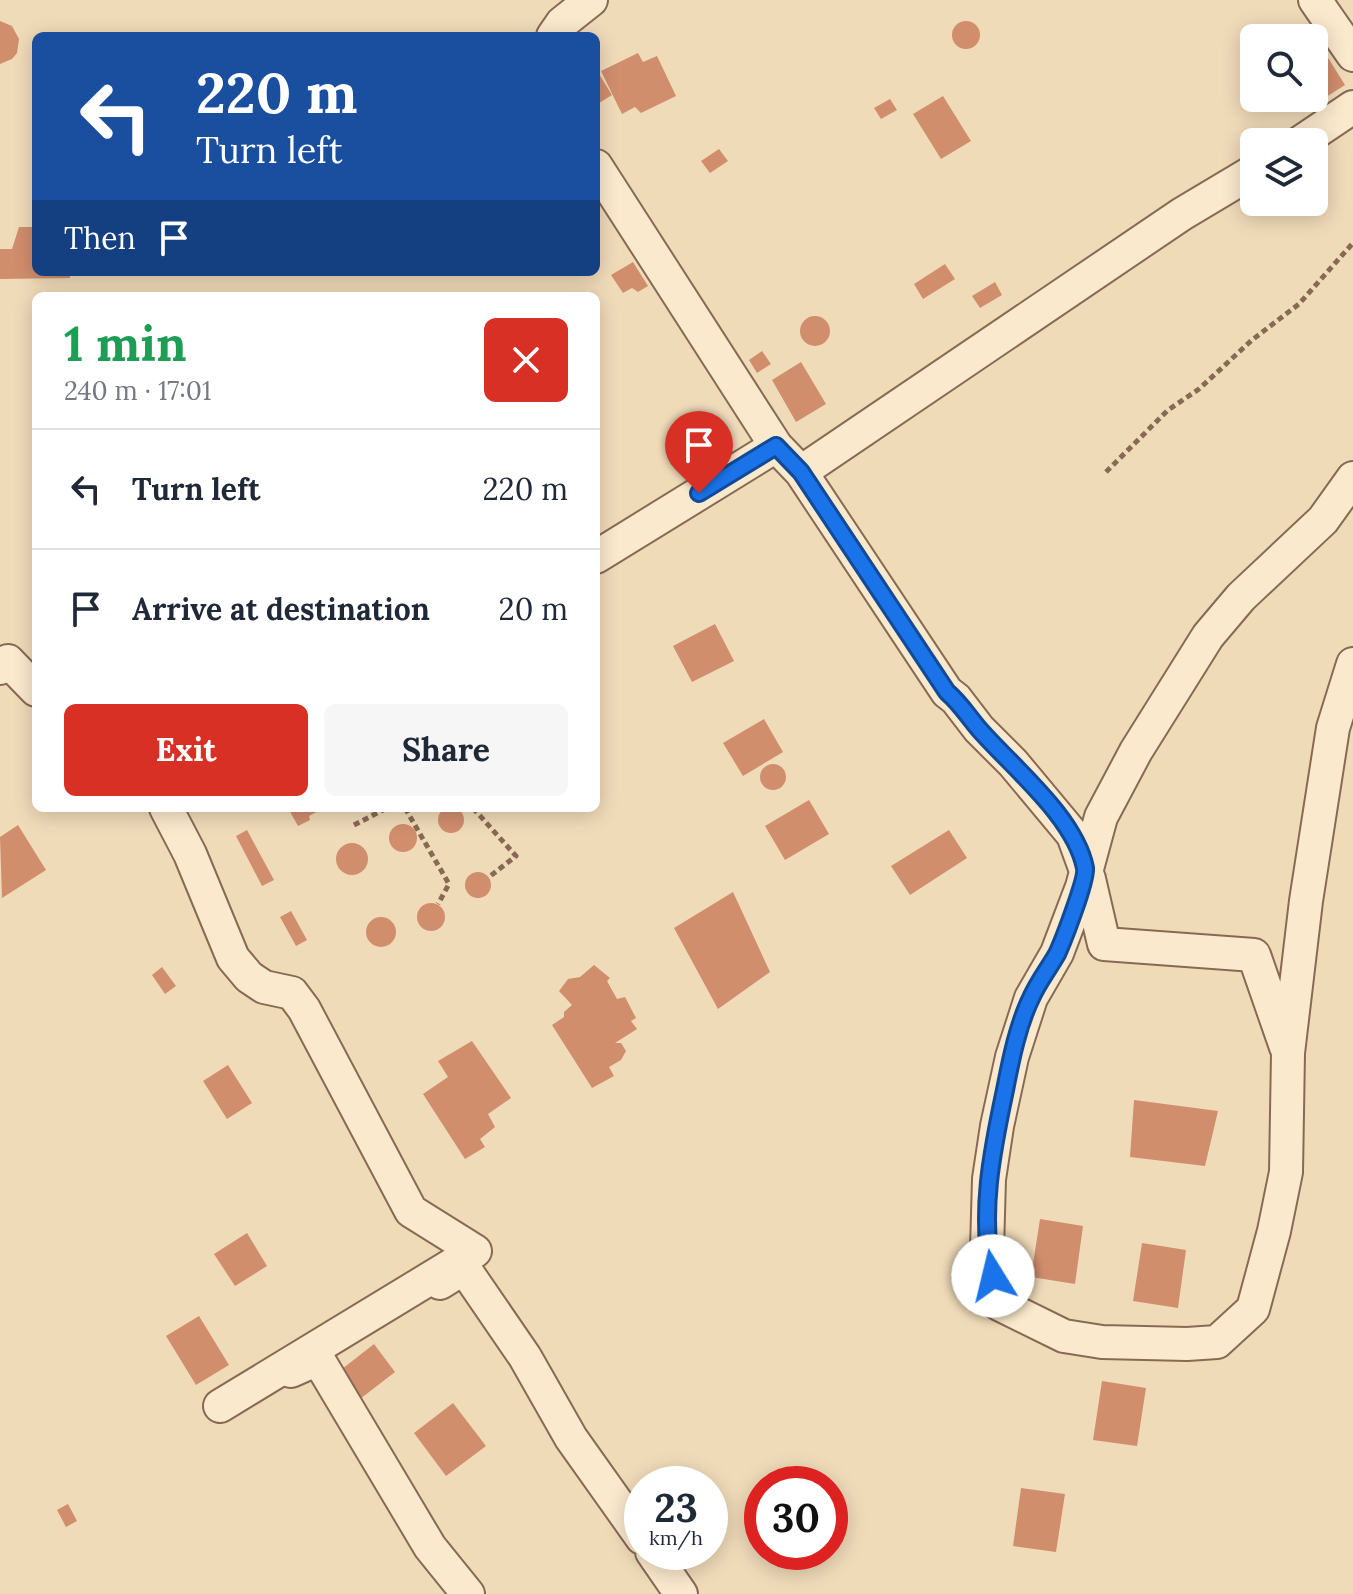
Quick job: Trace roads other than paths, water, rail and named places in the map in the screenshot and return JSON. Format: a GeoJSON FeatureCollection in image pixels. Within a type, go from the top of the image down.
{"type":"FeatureCollection","features":[{"type":"Feature","properties":{"kind":"street"},"geometry":{"type":"LineString","coordinates":[[556,32],[562,23],[591,0]]}},
{"type":"Feature","properties":{"kind":"street"},"geometry":{"type":"LineString","coordinates":[[1315,0],[1353,55]]}},
{"type":"Feature","properties":{"kind":"street"},"geometry":{"type":"LineString","coordinates":[[1322,128],[1353,107]]}},
{"type":"Feature","properties":{"kind":"street"},"geometry":{"type":"LineString","coordinates":[[600,172],[776,446],[801,472],[947,692],[1013,763],[1073,835],[1086,870],[1104,944],[1254,955],[1288,1053]]}},
{"type":"Feature","properties":{"kind":"street"},"geometry":{"type":"LineString","coordinates":[[801,472],[1182,214],[1240,179]]}},
{"type":"Feature","properties":{"kind":"street"},"geometry":{"type":"LineString","coordinates":[[600,555],[776,446]]}},
{"type":"Feature","properties":{"kind":"street"},"geometry":{"type":"LineString","coordinates":[[1353,478],[1323,520],[1241,597],[1208,636],[1143,739],[1101,817],[1057,953],[1031,998],[1012,1057],[997,1126],[989,1179],[987,1249],[999,1304],[1064,1336],[1102,1342],[1217,1342],[1253,1309],[1286,1172],[1288,1053],[1306,901],[1333,728],[1353,664]]}},
{"type":"Feature","properties":{"kind":"street"},"geometry":{"type":"LineString","coordinates":[[0,668],[8,661],[32,686]]}},
{"type":"Feature","properties":{"kind":"street"},"geometry":{"type":"LineString","coordinates":[[168,812],[190,854],[233,958],[249,977],[264,987],[292,993],[304,1009],[411,1211],[475,1251],[220,1406],[318,1359],[464,1268],[525,1357],[571,1438],[624,1513]]}},
{"type":"Feature","properties":{"kind":"street"},"geometry":{"type":"LineString","coordinates":[[318,1359],[430,1547],[468,1594]]}},
{"type":"Feature","properties":{"kind":"street"},"geometry":{"type":"LineString","coordinates":[[664,1570],[681,1594]]}}]}
